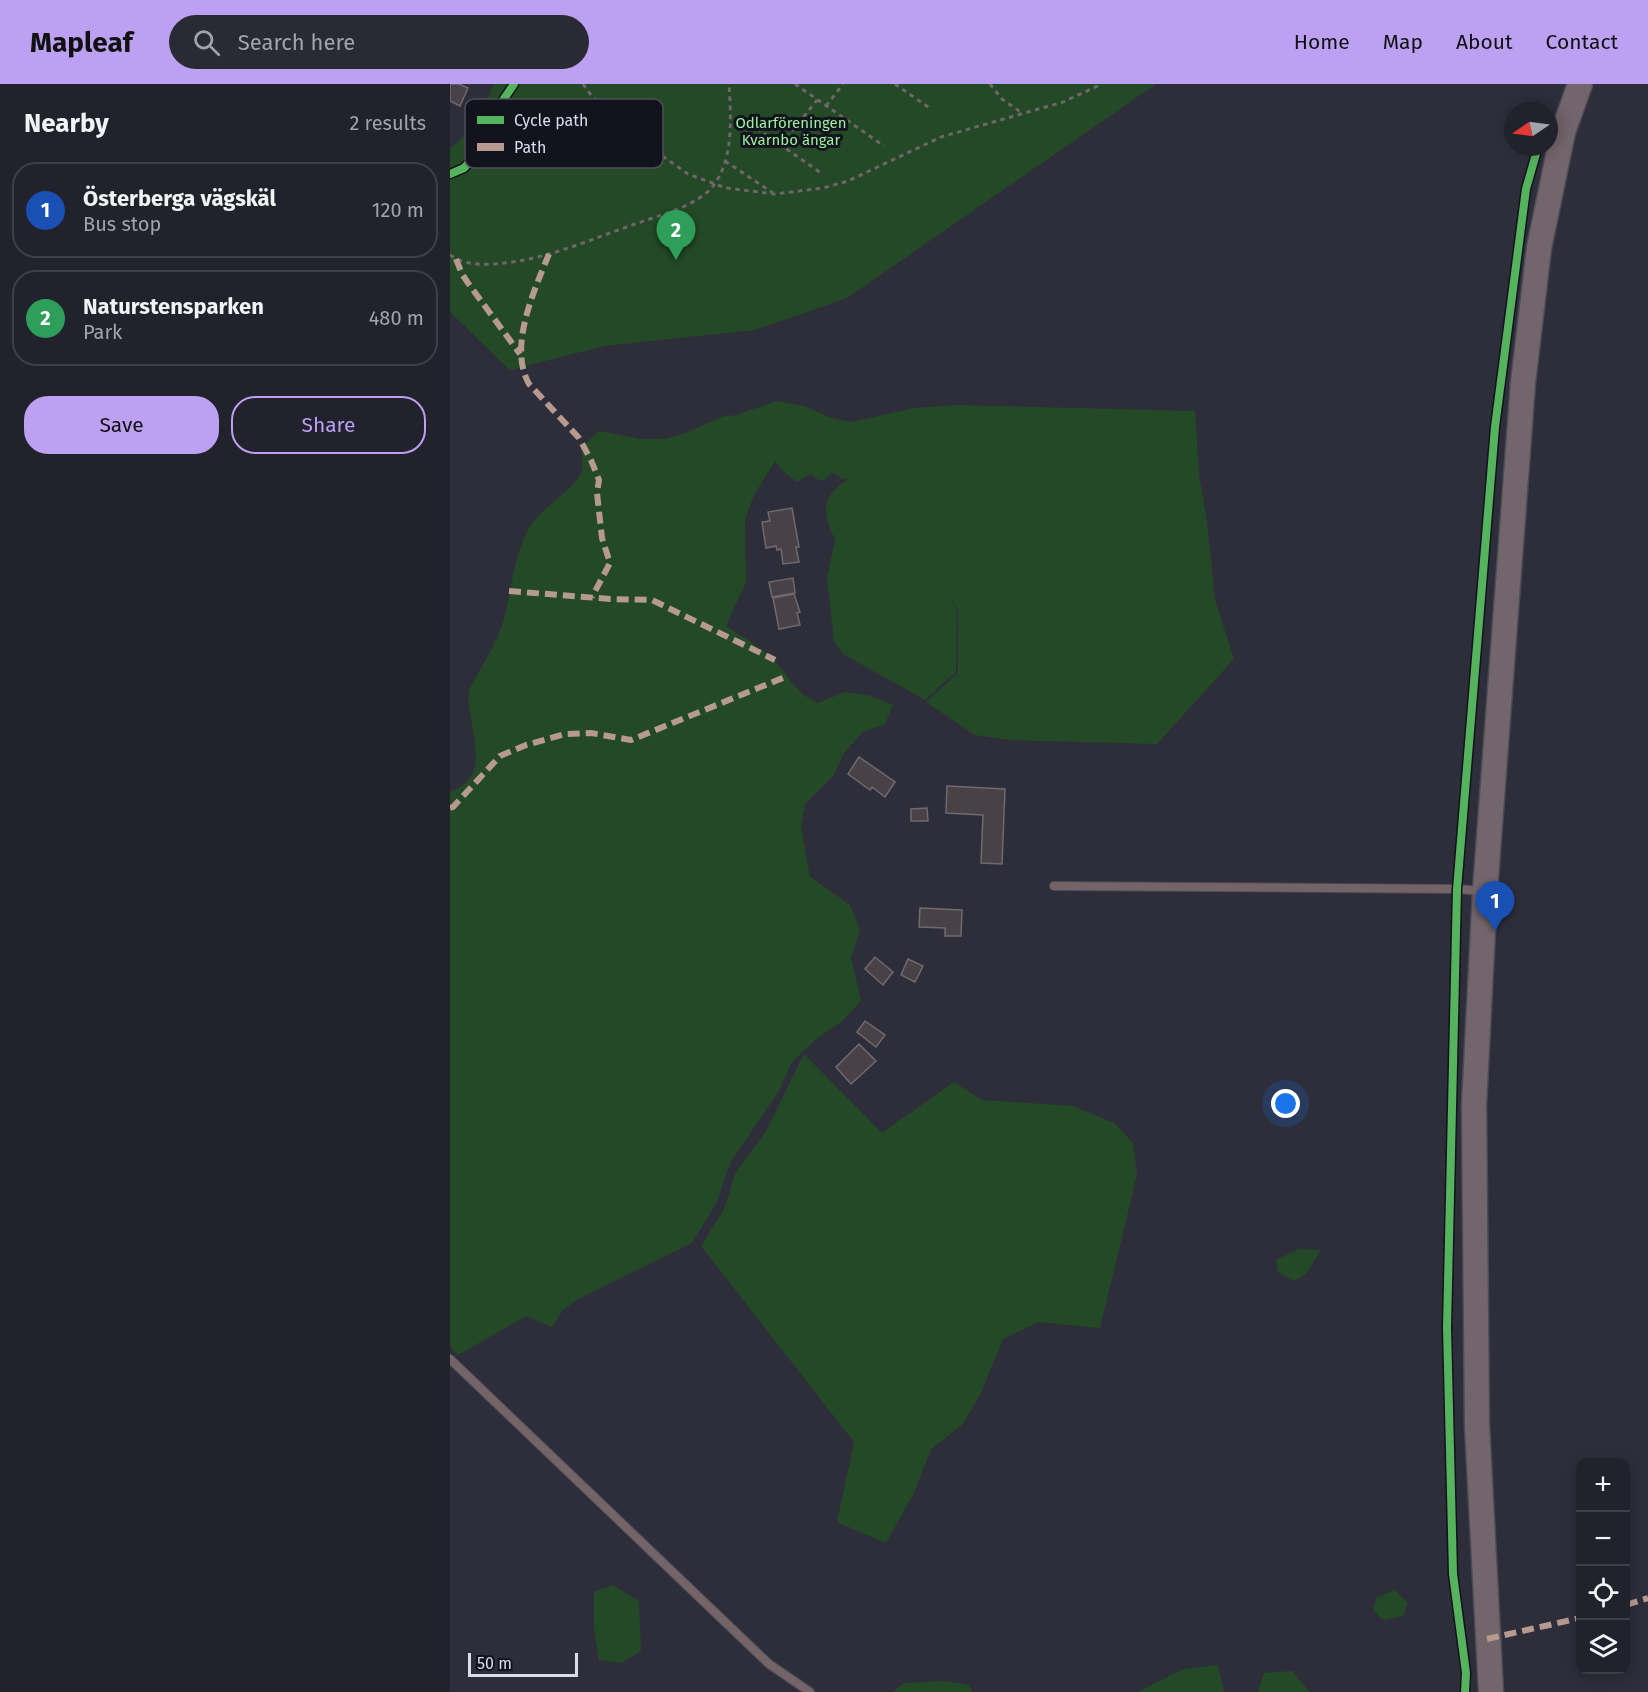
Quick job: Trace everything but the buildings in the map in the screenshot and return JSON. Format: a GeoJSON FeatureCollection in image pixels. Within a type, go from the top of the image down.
{"type":"FeatureCollection","features":[{"type":"Feature","properties":{"kind":"main road"},"geometry":{"type":"LineString","coordinates":[[1491,1692],[1477,1425],[1474,1105],[1485,891],[1523,383],[1537,259],[1563,132],[1580,84]]}},
{"type":"Feature","properties":{"kind":"lane"},"geometry":{"type":"LineString","coordinates":[[1054,886],[1485,891]]}},
{"type":"Feature","properties":{"kind":"lane"},"geometry":{"type":"LineString","coordinates":[[450,1359],[768,1664],[810,1692]]}},
{"type":"Feature","properties":{"kind":"path"},"geometry":{"type":"LineString","coordinates":[[583,84],[595,99]]}},
{"type":"Feature","properties":{"kind":"path"},"geometry":{"type":"LineString","coordinates":[[450,255],[466,263],[518,261],[549,254],[670,212],[693,201],[714,185],[725,161],[730,127],[729,84]]}},
{"type":"Feature","properties":{"kind":"path"},"geometry":{"type":"LineString","coordinates":[[795,84],[884,146]]}},
{"type":"Feature","properties":{"kind":"path"},"geometry":{"type":"LineString","coordinates":[[826,106],[843,84]]}},
{"type":"Feature","properties":{"kind":"path"},"geometry":{"type":"LineString","coordinates":[[895,84],[931,109]]}},
{"type":"Feature","properties":{"kind":"path"},"geometry":{"type":"LineString","coordinates":[[990,84],[1002,99],[1023,114]]}},
{"type":"Feature","properties":{"kind":"path"},"geometry":{"type":"LineString","coordinates":[[663,156],[688,174],[714,185],[746,192],[775,194],[823,188],[865,174],[941,136],[1064,102],[1102,84]]}},
{"type":"Feature","properties":{"kind":"path"},"geometry":{"type":"LineString","coordinates":[[781,145],[818,100]]}},
{"type":"Feature","properties":{"kind":"path"},"geometry":{"type":"LineString","coordinates":[[742,118],[821,173]]}},
{"type":"Feature","properties":{"kind":"path"},"geometry":{"type":"LineString","coordinates":[[725,161],[775,194]]}},
{"type":"Feature","properties":{"kind":"green space","name":"Odlarföreningen Kvarnbo ängar"},"geometry":{"type":"Polygon","coordinates":[[[494,84],[1156,84],[847,298],[755,330],[604,346],[510,370],[450,312],[450,148],[465,134],[465,168],[663,168],[663,99],[486,99],[494,84]]]}},
{"type":"Feature","properties":{"kind":"green space"},"geometry":{"type":"Polygon","coordinates":[[[777,401],[808,407],[831,418],[851,422],[914,408],[956,405],[1195,411],[1199,475],[1207,522],[1215,600],[1234,659],[1157,744],[1009,740],[975,735],[926,702],[958,673],[958,611],[946,589],[957,611],[956,672],[925,700],[843,654],[834,641],[827,578],[835,539],[828,523],[826,504],[831,494],[849,478],[843,479],[833,473],[820,480],[810,474],[797,482],[775,461],[754,495],[745,519],[746,582],[726,626],[766,652],[799,690],[818,703],[845,692],[871,696],[893,705],[885,724],[863,732],[844,753],[833,776],[805,804],[801,827],[810,877],[850,905],[860,930],[851,958],[861,1001],[841,1022],[816,1039],[792,1062],[779,1091],[730,1163],[717,1202],[692,1243],[578,1299],[563,1310],[552,1327],[526,1316],[458,1355],[450,1346],[450,791],[464,784],[473,774],[476,761],[469,690],[502,626],[517,560],[529,528],[534,520],[573,485],[582,470],[581,448],[599,431],[641,439],[664,439],[683,434],[722,417],[736,415],[777,401]]]}},
{"type":"Feature","properties":{"kind":"green space"},"geometry":{"type":"Polygon","coordinates":[[[804,1054],[882,1133],[954,1082],[982,1100],[1073,1106],[1114,1123],[1133,1143],[1137,1175],[1100,1328],[1039,1322],[1003,1339],[980,1395],[962,1425],[931,1449],[914,1493],[886,1543],[837,1522],[854,1442],[701,1246],[724,1209],[735,1174],[766,1131],[804,1054]]]}},
{"type":"Feature","properties":{"kind":"green space"},"geometry":{"type":"Polygon","coordinates":[[[1299,1249],[1321,1250],[1306,1274],[1294,1281],[1278,1272],[1276,1260],[1299,1249]]]}},
{"type":"Feature","properties":{"kind":"green space"},"geometry":{"type":"Polygon","coordinates":[[[613,1585],[639,1601],[641,1651],[622,1663],[599,1660],[594,1629],[594,1592],[613,1585]]]}},
{"type":"Feature","properties":{"kind":"green space"},"geometry":{"type":"Polygon","coordinates":[[[1394,1590],[1408,1603],[1403,1616],[1383,1620],[1373,1611],[1376,1598],[1394,1590]]]}},
{"type":"Feature","properties":{"kind":"green space"},"geometry":{"type":"Polygon","coordinates":[[[1218,1665],[1224,1692],[1138,1692],[1183,1669],[1218,1665]]]}},
{"type":"Feature","properties":{"kind":"green space"},"geometry":{"type":"Polygon","coordinates":[[[1292,1671],[1310,1692],[1258,1692],[1264,1673],[1292,1671]]]}},
{"type":"Feature","properties":{"kind":"green space"},"geometry":{"type":"Polygon","coordinates":[[[946,1681],[968,1685],[973,1692],[893,1692],[904,1683],[946,1681]]]}},
{"type":"Feature","properties":{"kind":"marked path"},"geometry":{"type":"LineString","coordinates":[[549,254],[531,302],[522,336],[523,369],[529,384],[579,438],[599,480],[597,493],[602,538],[610,563],[592,597]]}},
{"type":"Feature","properties":{"kind":"marked path"},"geometry":{"type":"LineString","coordinates":[[456,259],[468,283],[520,354]]}},
{"type":"Feature","properties":{"kind":"marked path"},"geometry":{"type":"LineString","coordinates":[[509,591],[652,600],[775,660]]}},
{"type":"Feature","properties":{"kind":"marked path"},"geometry":{"type":"LineString","coordinates":[[450,808],[500,756],[526,745],[565,734],[591,733],[631,740],[785,677]]}},
{"type":"Feature","properties":{"kind":"marked path"},"geometry":{"type":"LineString","coordinates":[[1630,1604],[1648,1598]]}},
{"type":"Feature","properties":{"kind":"marked path"},"geometry":{"type":"LineString","coordinates":[[1487,1639],[1576,1619]]}},
{"type":"Feature","properties":{"kind":"cycle path"},"geometry":{"type":"LineString","coordinates":[[504,99],[514,84]]}},
{"type":"Feature","properties":{"kind":"cycle path"},"geometry":{"type":"LineString","coordinates":[[1465,1692],[1466,1673],[1453,1574],[1447,1327],[1457,889],[1495,427],[1526,189],[1535,156]]}},
{"type":"Feature","properties":{"kind":"cycle path"},"geometry":{"type":"LineString","coordinates":[[450,174],[465,167]]}},
{"type":"Feature","properties":{"kind":"place","name":"Naturstensparken"},"geometry":{"type":"Point","coordinates":[676,260]}},
{"type":"Feature","properties":{"kind":"place","name":"Österberga vägskäl"},"geometry":{"type":"Point","coordinates":[1495,931]}}]}
